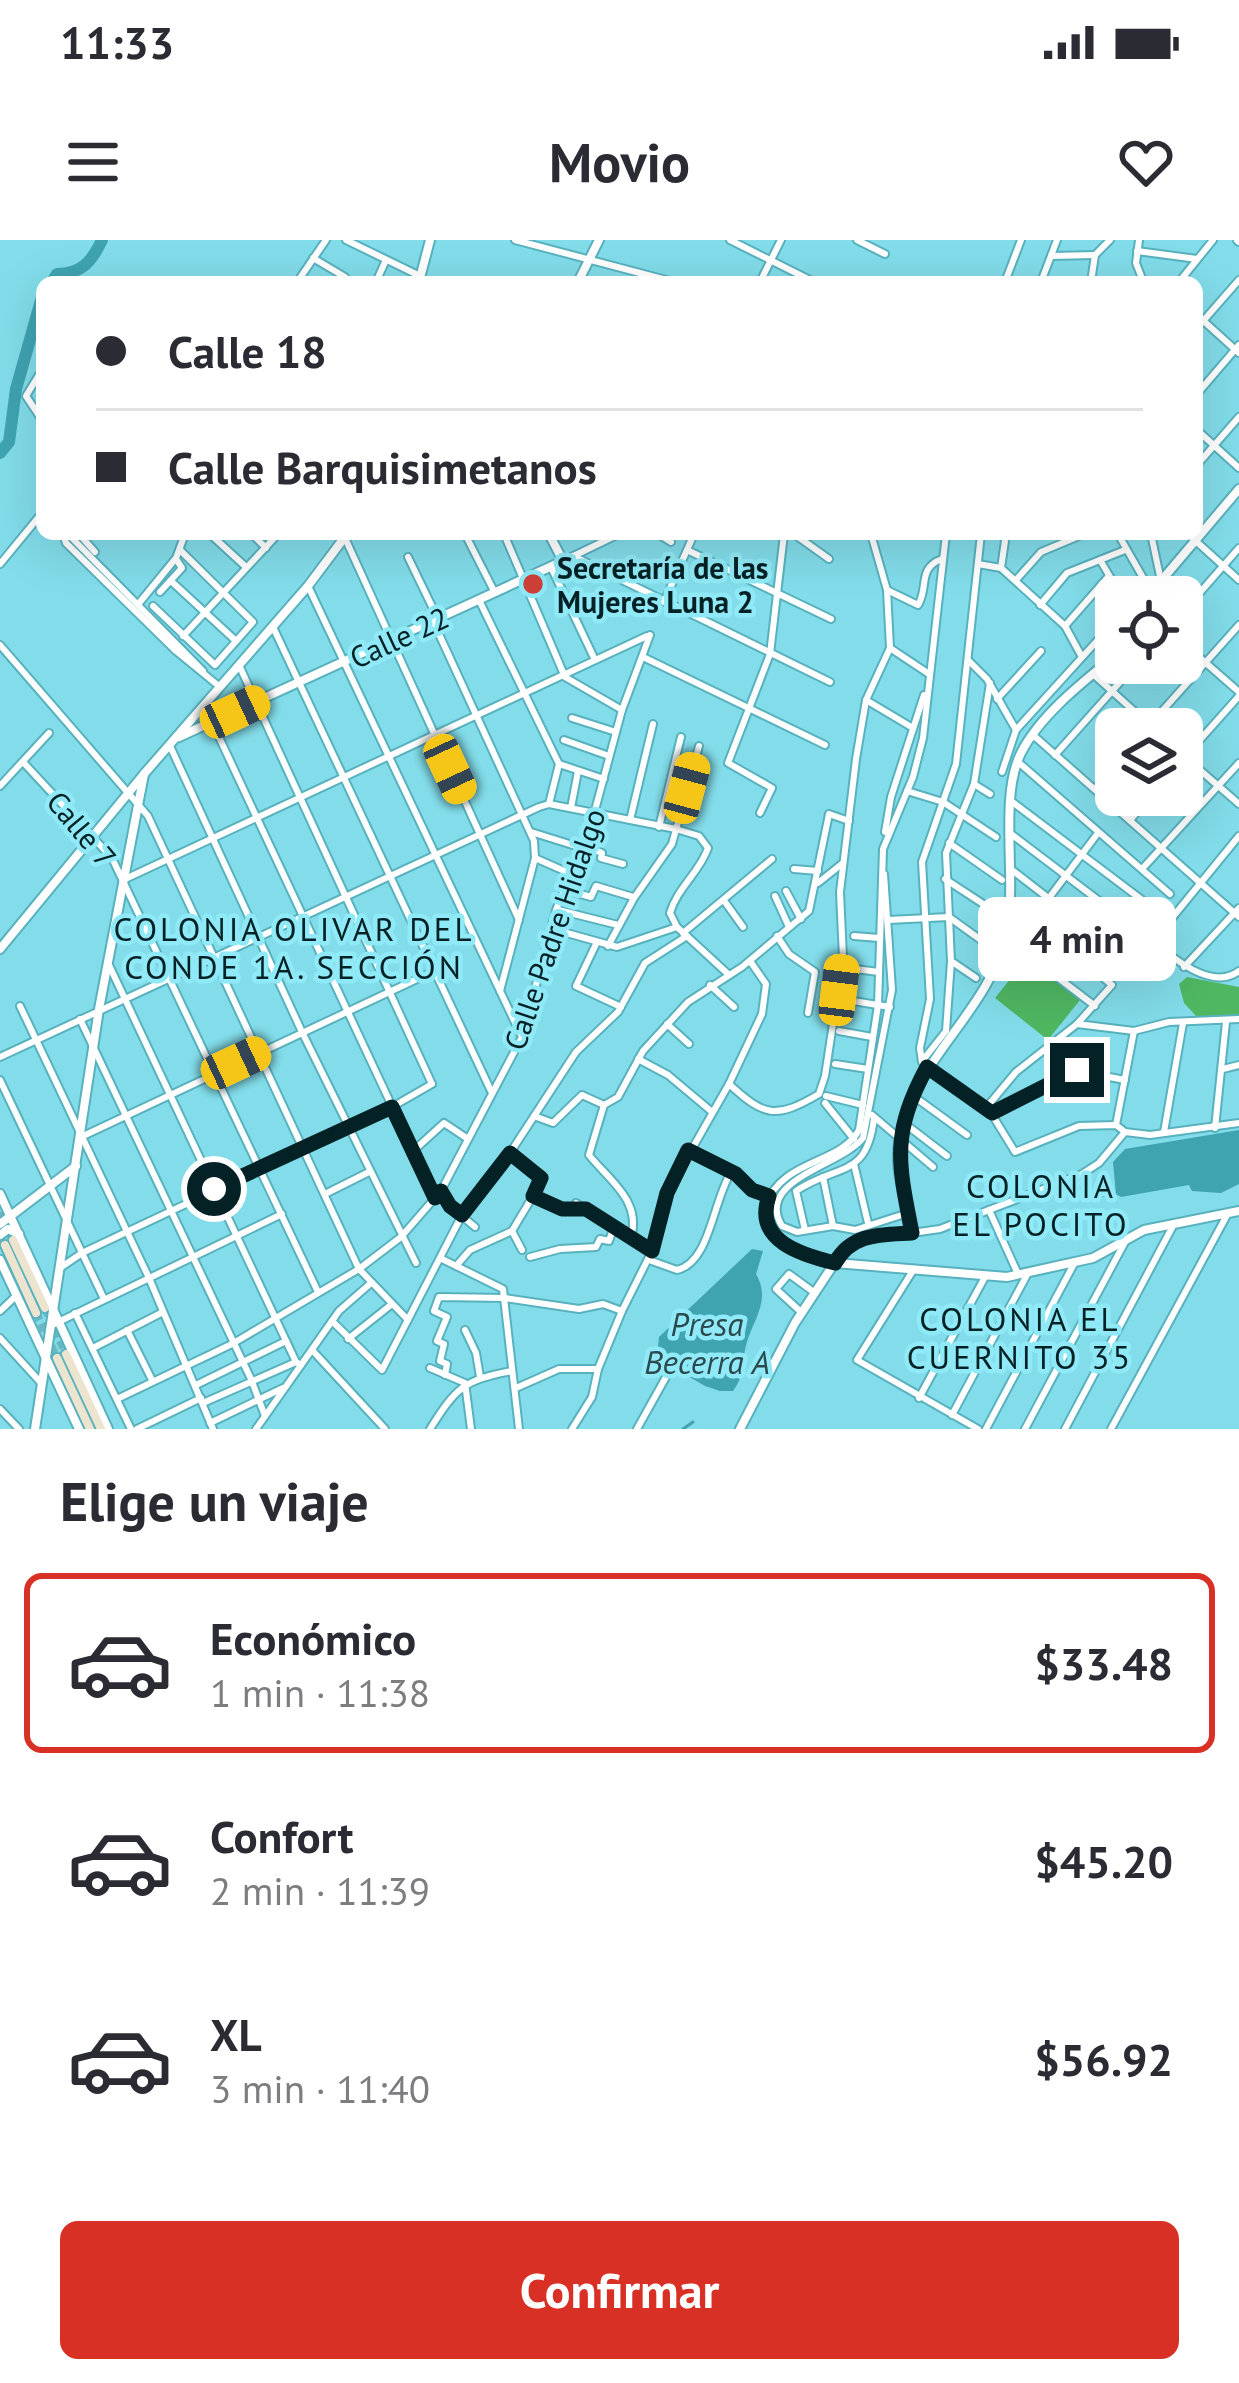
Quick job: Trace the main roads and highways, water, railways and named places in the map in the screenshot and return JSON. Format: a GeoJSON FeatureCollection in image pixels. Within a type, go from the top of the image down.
{"type":"FeatureCollection","features":[{"type":"Feature","properties":{"kind":"main road"},"geometry":{"type":"LineString","coordinates":[[13,1240],[45,1310]]}},
{"type":"Feature","properties":{"kind":"main road"},"geometry":{"type":"LineString","coordinates":[[90,1429],[56,1357],[105,1429]]}},
{"type":"Feature","properties":{"kind":"water"},"geometry":{"type":"Polygon","coordinates":[[[1239,1130],[1239,1184],[1221,1193],[1192,1191],[1189,1185],[1116,1194],[1113,1162],[1125,1149],[1239,1130]]]}},
{"type":"Feature","properties":{"kind":"water","name":"Presa Becerra A"},"geometry":{"type":"Polygon","coordinates":[[[752,1249],[763,1251],[756,1274],[762,1301],[740,1379],[733,1391],[720,1391],[657,1358],[659,1337],[752,1249]]]}},
{"type":"Feature","properties":{"kind":"waterway"},"geometry":{"type":"LineString","coordinates":[[56,276],[85,265],[102,240]]}},
{"type":"Feature","properties":{"kind":"waterway"},"geometry":{"type":"LineString","coordinates":[[0,453],[9,442],[16,389],[36,318]]}},
{"type":"Feature","properties":{"kind":"waterway"},"geometry":{"type":"LineString","coordinates":[[1074,1183],[1092,1196],[1115,1194]]}},
{"type":"Feature","properties":{"kind":"waterway"},"geometry":{"type":"LineString","coordinates":[[683,1429],[693,1422]]}},
{"type":"Feature","properties":{"kind":"tunnel"},"geometry":{"type":"LineString","coordinates":[[0,1212],[13,1240]]}},
{"type":"Feature","properties":{"kind":"tunnel"},"geometry":{"type":"LineString","coordinates":[[45,1308],[66,1354]]}},
{"type":"Feature","properties":{"kind":"tunnel"},"geometry":{"type":"LineString","coordinates":[[36,1313],[57,1358]]}},
{"type":"Feature","properties":{"kind":"place","name":"Secretaría de las Mujeres Luna 2"},"geometry":{"type":"Point","coordinates":[533,584]}},
{"type":"Feature","properties":{"kind":"district","name":"COLONIA OLIVAR DEL CONDE 1A. SECCIÓN"},"geometry":{"type":"Point","coordinates":[294,947]}},
{"type":"Feature","properties":{"kind":"district","name":"COLONIA EL POCITO"},"geometry":{"type":"Point","coordinates":[1041,1204]}},
{"type":"Feature","properties":{"kind":"district","name":"COLONIA EL CUERNITO 35"},"geometry":{"type":"Point","coordinates":[1020,1337]}}]}
